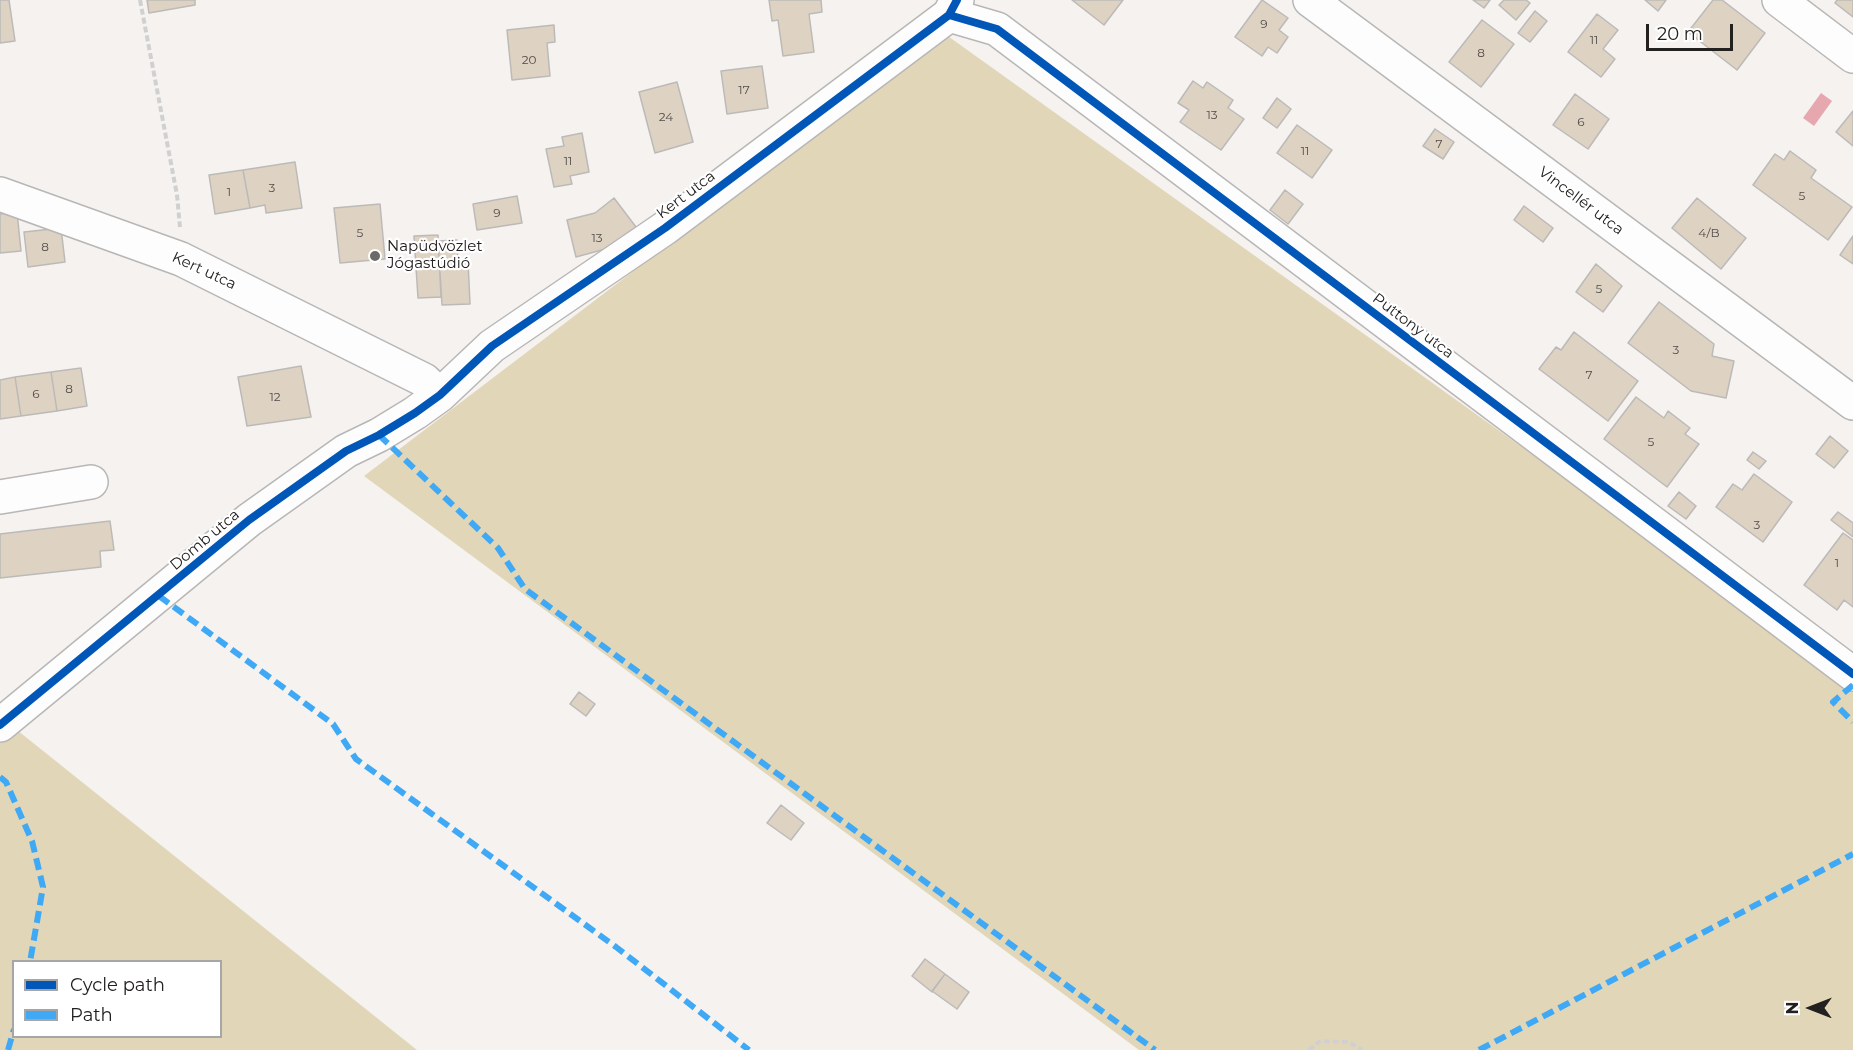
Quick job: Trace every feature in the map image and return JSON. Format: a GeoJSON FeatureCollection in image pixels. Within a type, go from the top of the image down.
{"type":"FeatureCollection","features":[{"type":"Feature","properties":{"kind":"street","name":"Vincellér utca"},"geometry":{"type":"LineString","coordinates":[[1310,0],[1853,403]]}},
{"type":"Feature","properties":{"kind":"street"},"geometry":{"type":"LineString","coordinates":[[1779,0],[1853,56]]}},
{"type":"Feature","properties":{"kind":"street","name":"Kert utca"},"geometry":{"type":"LineString","coordinates":[[0,194],[182,259],[424,380],[440,395],[492,346],[665,228],[953,8]]}},
{"type":"Feature","properties":{"kind":"street","name":"Puttony utca"},"geometry":{"type":"LineString","coordinates":[[953,8],[997,29],[1853,674]]}},
{"type":"Feature","properties":{"kind":"street","name":"Domb utca"},"geometry":{"type":"LineString","coordinates":[[0,725],[249,520],[346,451],[379,435],[440,395]]}},
{"type":"Feature","properties":{"kind":"street"},"geometry":{"type":"LineString","coordinates":[[0,497],[91,482]]}},
{"type":"Feature","properties":{"kind":"path"},"geometry":{"type":"LineString","coordinates":[[140,0],[177,195],[182,259]]}},
{"type":"Feature","properties":{"kind":"path"},"geometry":{"type":"LineString","coordinates":[[1309,1050],[1320,1041],[1350,1042],[1362,1050]]}},
{"type":"Feature","properties":{"kind":"shaded area"},"geometry":{"type":"Polygon","coordinates":[[[945,34],[1853,684],[1853,1050],[1139,1050],[364,476],[945,34]]]}},
{"type":"Feature","properties":{"kind":"shaded area"},"geometry":{"type":"Polygon","coordinates":[[[1821,93],[1832,101],[1814,126],[1803,118],[1821,93]]]}},
{"type":"Feature","properties":{"kind":"shaded area"},"geometry":{"type":"Polygon","coordinates":[[[12,726],[417,1050],[0,1050],[0,735],[12,726]]]}},
{"type":"Feature","properties":{"kind":"building"},"geometry":{"type":"Polygon","coordinates":[[[0,0],[9,0],[15,41],[0,43],[0,0]]]}},
{"type":"Feature","properties":{"kind":"building"},"geometry":{"type":"Polygon","coordinates":[[[147,0],[195,0],[195,5],[149,13],[147,0]]]}},
{"type":"Feature","properties":{"kind":"building"},"geometry":{"type":"Polygon","coordinates":[[[769,0],[821,0],[822,12],[809,14],[814,52],[783,56],[778,20],[772,21],[769,0]]]}},
{"type":"Feature","properties":{"kind":"building"},"geometry":{"type":"Polygon","coordinates":[[[1072,0],[1123,0],[1104,25],[1072,0]]]}},
{"type":"Feature","properties":{"kind":"building"},"geometry":{"type":"Polygon","coordinates":[[[1262,0],[1288,18],[1279,30],[1288,37],[1277,53],[1268,47],[1262,56],[1235,37],[1262,0]]]}},
{"type":"Feature","properties":{"kind":"building"},"geometry":{"type":"Polygon","coordinates":[[[1473,0],[1490,0],[1484,8],[1473,0]]]}},
{"type":"Feature","properties":{"kind":"building"},"geometry":{"type":"Polygon","coordinates":[[[1504,0],[1526,0],[1530,3],[1516,20],[1499,5],[1504,0]]]}},
{"type":"Feature","properties":{"kind":"building"},"geometry":{"type":"Polygon","coordinates":[[[1645,0],[1666,0],[1658,11],[1645,0]]]}},
{"type":"Feature","properties":{"kind":"building"},"geometry":{"type":"Polygon","coordinates":[[[1713,0],[1722,0],[1765,33],[1737,70],[1688,32],[1713,0]]]}},
{"type":"Feature","properties":{"kind":"building"},"geometry":{"type":"Polygon","coordinates":[[[1837,0],[1853,0],[1853,17],[1835,3],[1837,0]]]}},
{"type":"Feature","properties":{"kind":"building"},"geometry":{"type":"Polygon","coordinates":[[[1535,11],[1547,21],[1530,42],[1518,33],[1535,11]]]}},
{"type":"Feature","properties":{"kind":"building"},"geometry":{"type":"Polygon","coordinates":[[[1597,14],[1618,30],[1603,49],[1615,59],[1601,77],[1568,52],[1597,14]]]}},
{"type":"Feature","properties":{"kind":"building"},"geometry":{"type":"Polygon","coordinates":[[[1482,20],[1514,44],[1481,87],[1449,62],[1482,20]]]}},
{"type":"Feature","properties":{"kind":"building"},"geometry":{"type":"Polygon","coordinates":[[[554,25],[555,42],[547,43],[550,76],[512,80],[507,30],[554,25]]]}},
{"type":"Feature","properties":{"kind":"building"},"geometry":{"type":"Polygon","coordinates":[[[762,66],[768,108],[727,114],[721,71],[762,66]]]}},
{"type":"Feature","properties":{"kind":"building"},"geometry":{"type":"Polygon","coordinates":[[[1193,81],[1203,88],[1207,82],[1233,100],[1228,108],[1244,119],[1221,150],[1180,122],[1189,110],[1178,103],[1193,81]]]}},
{"type":"Feature","properties":{"kind":"building"},"geometry":{"type":"Polygon","coordinates":[[[677,82],[693,142],[655,153],[639,92],[677,82]]]}},
{"type":"Feature","properties":{"kind":"building"},"geometry":{"type":"Polygon","coordinates":[[[1575,94],[1609,119],[1588,149],[1553,125],[1575,94]]]}},
{"type":"Feature","properties":{"kind":"building"},"geometry":{"type":"Polygon","coordinates":[[[1277,98],[1291,109],[1277,128],[1263,118],[1277,98]]]}},
{"type":"Feature","properties":{"kind":"building"},"geometry":{"type":"Polygon","coordinates":[[[1853,111],[1853,146],[1836,132],[1853,111]]]}},
{"type":"Feature","properties":{"kind":"building"},"geometry":{"type":"Polygon","coordinates":[[[1297,125],[1332,150],[1312,178],[1277,153],[1297,125]]]}},
{"type":"Feature","properties":{"kind":"building"},"geometry":{"type":"Polygon","coordinates":[[[1435,129],[1454,142],[1443,159],[1423,146],[1435,129]]]}},
{"type":"Feature","properties":{"kind":"building"},"geometry":{"type":"Polygon","coordinates":[[[582,133],[589,172],[570,176],[572,184],[554,187],[546,149],[564,146],[562,137],[582,133]]]}},
{"type":"Feature","properties":{"kind":"building"},"geometry":{"type":"Polygon","coordinates":[[[1790,151],[1816,170],[1811,178],[1852,207],[1828,240],[1753,185],[1775,154],[1784,160],[1790,151]]]}},
{"type":"Feature","properties":{"kind":"building"},"geometry":{"type":"Polygon","coordinates":[[[295,162],[302,208],[266,213],[265,205],[250,208],[243,170],[295,162]]]}},
{"type":"Feature","properties":{"kind":"building"},"geometry":{"type":"Polygon","coordinates":[[[243,170],[250,208],[215,214],[209,175],[243,170]]]}},
{"type":"Feature","properties":{"kind":"building"},"geometry":{"type":"Polygon","coordinates":[[[1285,190],[1303,204],[1288,224],[1270,210],[1285,190]]]}},
{"type":"Feature","properties":{"kind":"building"},"geometry":{"type":"Polygon","coordinates":[[[517,196],[522,223],[477,230],[473,204],[517,196]]]}},
{"type":"Feature","properties":{"kind":"building"},"geometry":{"type":"Polygon","coordinates":[[[614,198],[636,227],[609,248],[576,257],[567,220],[595,213],[614,198]]]}},
{"type":"Feature","properties":{"kind":"building"},"geometry":{"type":"Polygon","coordinates":[[[1697,198],[1746,238],[1721,269],[1672,228],[1697,198]]]}},
{"type":"Feature","properties":{"kind":"building"},"geometry":{"type":"Polygon","coordinates":[[[380,204],[385,259],[340,263],[334,208],[380,204]]]}},
{"type":"Feature","properties":{"kind":"building"},"geometry":{"type":"Polygon","coordinates":[[[1524,206],[1553,228],[1543,242],[1514,220],[1524,206]]]}},
{"type":"Feature","properties":{"kind":"building"},"geometry":{"type":"Polygon","coordinates":[[[17,212],[21,251],[0,253],[0,214],[17,212]]]}},
{"type":"Feature","properties":{"kind":"building"},"geometry":{"type":"Polygon","coordinates":[[[61,228],[65,262],[28,267],[24,232],[61,228]]]}},
{"type":"Feature","properties":{"kind":"building"},"geometry":{"type":"Polygon","coordinates":[[[438,235],[441,297],[418,298],[414,236],[438,235]]]}},
{"type":"Feature","properties":{"kind":"building"},"geometry":{"type":"Polygon","coordinates":[[[1853,236],[1853,264],[1840,255],[1853,236]]]}},
{"type":"Feature","properties":{"kind":"building"},"geometry":{"type":"Polygon","coordinates":[[[457,240],[458,261],[468,261],[470,304],[442,305],[438,241],[457,240]]]}},
{"type":"Feature","properties":{"kind":"building"},"geometry":{"type":"Polygon","coordinates":[[[1596,264],[1622,286],[1603,312],[1576,292],[1596,264]]]}},
{"type":"Feature","properties":{"kind":"building"},"geometry":{"type":"Polygon","coordinates":[[[1659,302],[1714,344],[1712,356],[1734,361],[1726,398],[1691,391],[1628,343],[1659,302]]]}},
{"type":"Feature","properties":{"kind":"building"},"geometry":{"type":"Polygon","coordinates":[[[1574,332],[1638,381],[1608,421],[1539,369],[1556,347],[1561,350],[1574,332]]]}},
{"type":"Feature","properties":{"kind":"building"},"geometry":{"type":"Polygon","coordinates":[[[301,366],[311,417],[247,426],[238,377],[301,366]]]}},
{"type":"Feature","properties":{"kind":"building"},"geometry":{"type":"Polygon","coordinates":[[[81,368],[87,406],[57,411],[51,372],[81,368]]]}},
{"type":"Feature","properties":{"kind":"building"},"geometry":{"type":"Polygon","coordinates":[[[51,372],[57,411],[21,416],[15,377],[51,372]]]}},
{"type":"Feature","properties":{"kind":"building"},"geometry":{"type":"Polygon","coordinates":[[[15,377],[21,416],[0,419],[0,380],[15,377]]]}},
{"type":"Feature","properties":{"kind":"building"},"geometry":{"type":"Polygon","coordinates":[[[1636,397],[1664,418],[1668,411],[1690,428],[1685,434],[1699,444],[1667,487],[1604,439],[1636,397]]]}},
{"type":"Feature","properties":{"kind":"building"},"geometry":{"type":"Polygon","coordinates":[[[1830,436],[1848,451],[1834,468],[1816,454],[1830,436]]]}},
{"type":"Feature","properties":{"kind":"building"},"geometry":{"type":"Polygon","coordinates":[[[1753,452],[1766,461],[1759,469],[1747,460],[1753,452]]]}},
{"type":"Feature","properties":{"kind":"building"},"geometry":{"type":"Polygon","coordinates":[[[1754,474],[1792,502],[1763,542],[1716,507],[1733,484],[1742,490],[1754,474]]]}},
{"type":"Feature","properties":{"kind":"building"},"geometry":{"type":"Polygon","coordinates":[[[1679,492],[1696,506],[1686,519],[1668,506],[1679,492]]]}},
{"type":"Feature","properties":{"kind":"building"},"geometry":{"type":"Polygon","coordinates":[[[1838,512],[1853,523],[1853,537],[1831,520],[1838,512]]]}},
{"type":"Feature","properties":{"kind":"building"},"geometry":{"type":"Polygon","coordinates":[[[110,521],[114,550],[100,551],[101,567],[0,578],[0,534],[110,521]]]}},
{"type":"Feature","properties":{"kind":"building"},"geometry":{"type":"Polygon","coordinates":[[[1843,533],[1853,540],[1853,607],[1844,600],[1837,610],[1804,585],[1843,533]]]}},
{"type":"Feature","properties":{"kind":"building"},"geometry":{"type":"Polygon","coordinates":[[[579,692],[595,704],[586,716],[570,704],[579,692]]]}},
{"type":"Feature","properties":{"kind":"building"},"geometry":{"type":"Polygon","coordinates":[[[781,805],[804,823],[791,840],[767,823],[781,805]]]}},
{"type":"Feature","properties":{"kind":"building"},"geometry":{"type":"Polygon","coordinates":[[[925,959],[945,974],[932,992],[912,976],[925,959]]]}},
{"type":"Feature","properties":{"kind":"building"},"geometry":{"type":"Polygon","coordinates":[[[945,974],[969,992],[957,1009],[932,991],[945,974]]]}},
{"type":"Feature","properties":{"kind":"marked path"},"geometry":{"type":"LineString","coordinates":[[379,435],[498,548],[525,589],[1155,1050]]}},
{"type":"Feature","properties":{"kind":"marked path"},"geometry":{"type":"LineString","coordinates":[[159,596],[333,724],[356,759],[616,947],[749,1050]]}},
{"type":"Feature","properties":{"kind":"marked path"},"geometry":{"type":"LineString","coordinates":[[1853,685],[1833,702],[1853,722]]}},
{"type":"Feature","properties":{"kind":"marked path"},"geometry":{"type":"LineString","coordinates":[[0,777],[6,782],[32,841],[43,887],[30,960]]}},
{"type":"Feature","properties":{"kind":"marked path"},"geometry":{"type":"LineString","coordinates":[[1479,1050],[1853,854]]}},
{"type":"Feature","properties":{"kind":"marked path"},"geometry":{"type":"LineString","coordinates":[[8,1050],[12,1036]]}},
{"type":"Feature","properties":{"kind":"cycle path"},"geometry":{"type":"LineString","coordinates":[[0,725],[249,520],[346,451],[379,435],[440,395],[492,346],[665,228],[949,15],[957,0]]}},
{"type":"Feature","properties":{"kind":"cycle path"},"geometry":{"type":"LineString","coordinates":[[949,15],[997,29],[1853,674]]}},
{"type":"Feature","properties":{"kind":"place","name":"Napüdvözlet Jógastúdió"},"geometry":{"type":"Point","coordinates":[375,256]}}]}
